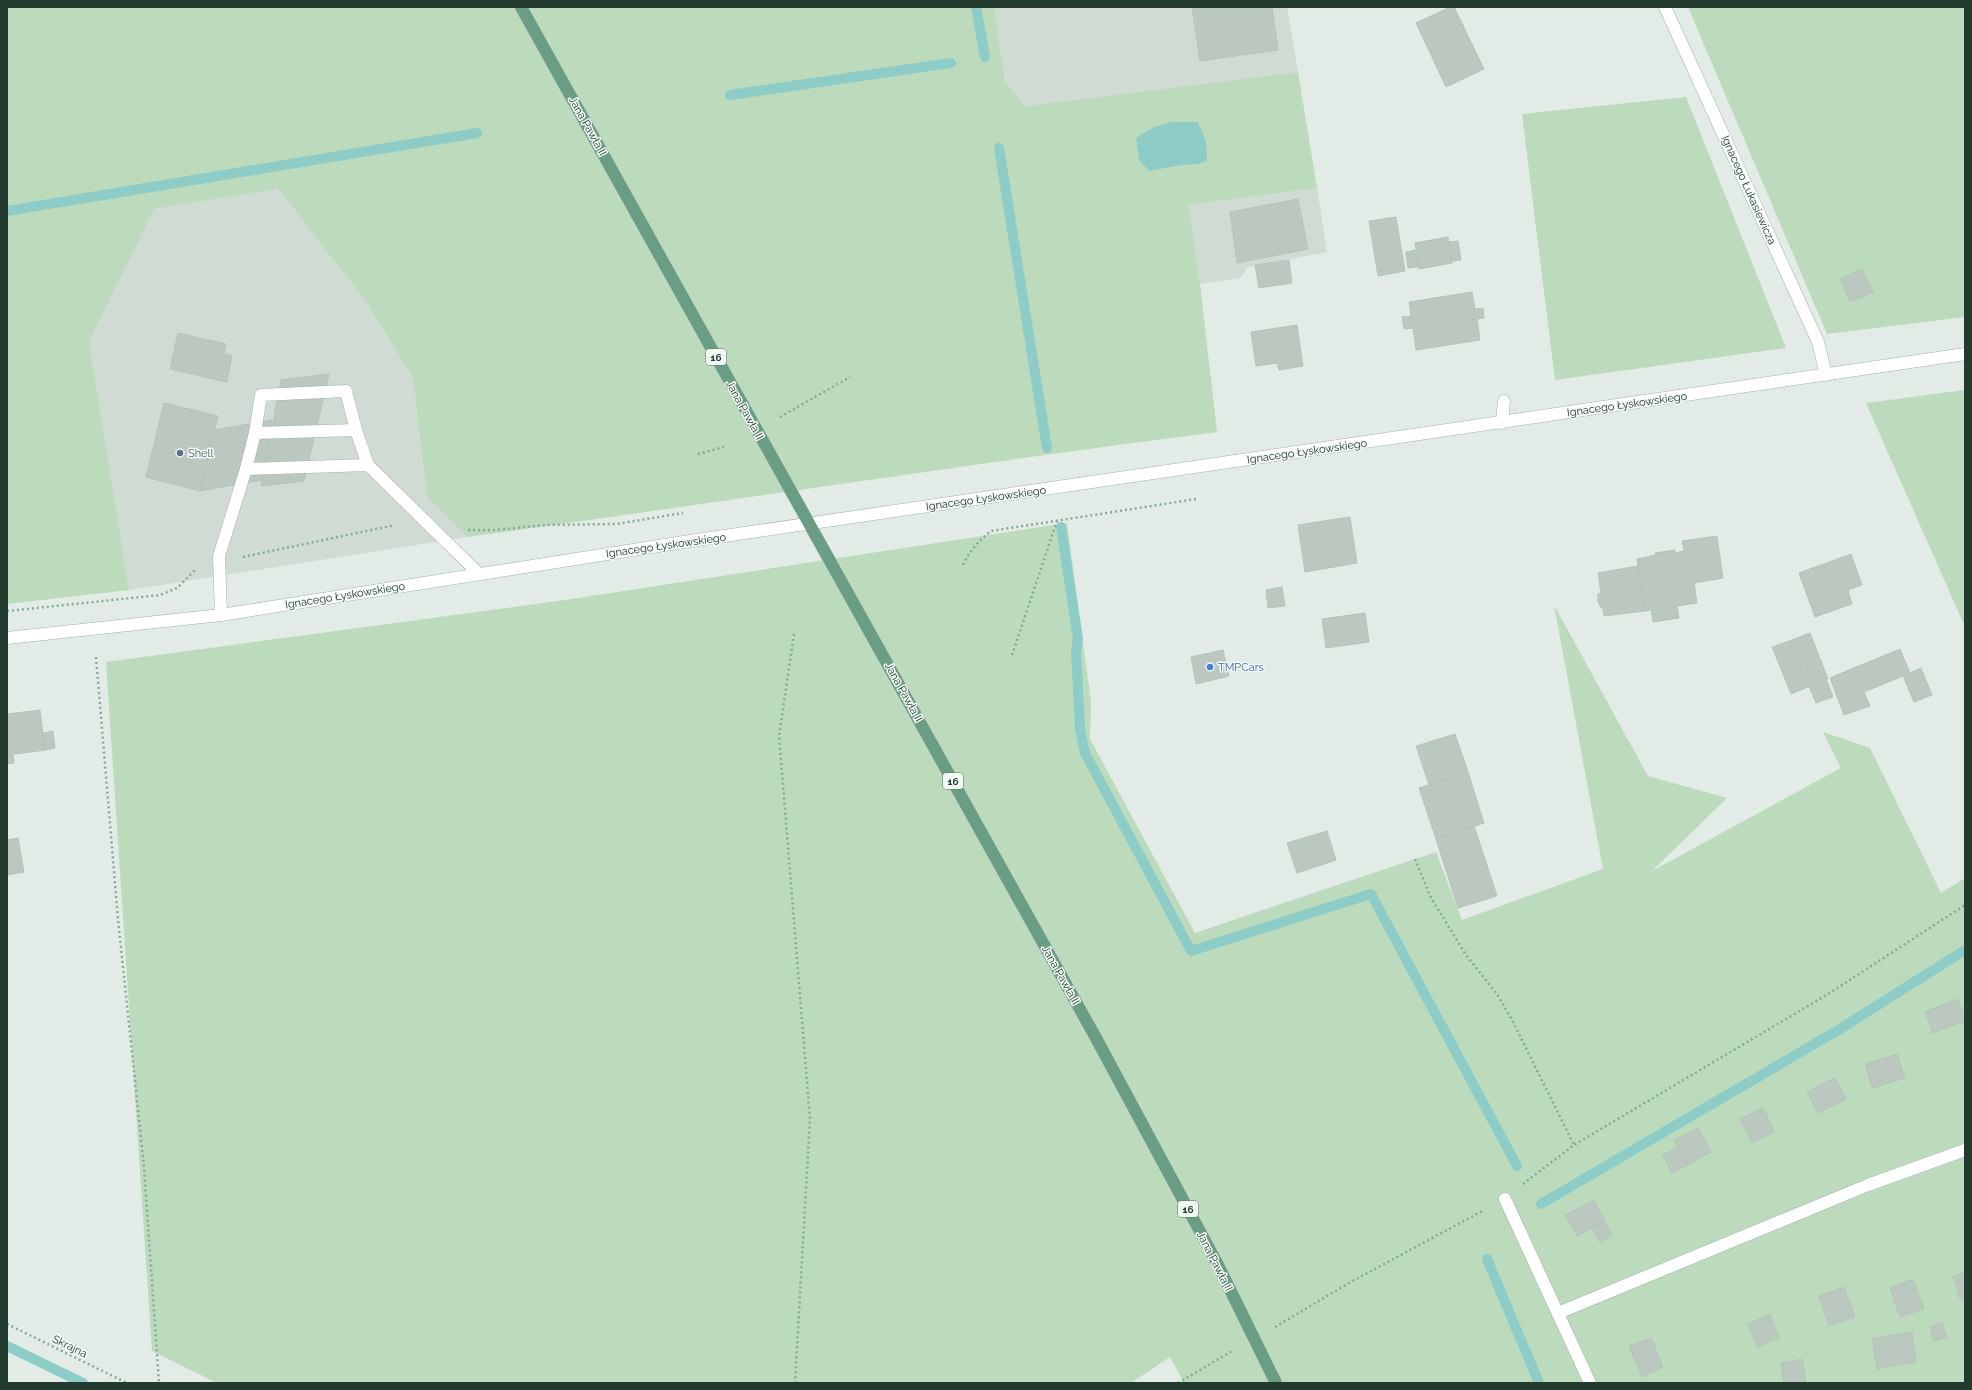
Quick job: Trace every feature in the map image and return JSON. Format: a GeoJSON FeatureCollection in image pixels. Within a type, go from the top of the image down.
{"type":"FeatureCollection","features":[{"type":"Feature","properties":{"kind":"main road","name":"Jana Pawła II"},"geometry":{"type":"LineString","coordinates":[[521,7],[1096,1038],[1217,1263],[1276,1383]]}},
{"type":"Feature","properties":{"kind":"street","name":"Ignacego Łukasiewicza"},"geometry":{"type":"LineString","coordinates":[[1665,7],[1818,342],[1826,375]]}},
{"type":"Feature","properties":{"kind":"street","name":"Ignacego Łyskowskiego"},"geometry":{"type":"LineString","coordinates":[[7,638],[221,615],[478,574],[810,524],[1965,354]]}},
{"type":"Feature","properties":{"kind":"street"},"geometry":{"type":"LineString","coordinates":[[221,615],[219,556],[246,469],[262,395],[346,391],[356,430],[368,465],[478,574]]}},
{"type":"Feature","properties":{"kind":"street"},"geometry":{"type":"LineString","coordinates":[[1502,422],[1504,401]]}},
{"type":"Feature","properties":{"kind":"street"},"geometry":{"type":"LineString","coordinates":[[255,433],[356,430]]}},
{"type":"Feature","properties":{"kind":"street"},"geometry":{"type":"LineString","coordinates":[[246,469],[368,465]]}},
{"type":"Feature","properties":{"kind":"street"},"geometry":{"type":"LineString","coordinates":[[1558,1313],[1868,1185],[1965,1150]]}},
{"type":"Feature","properties":{"kind":"street"},"geometry":{"type":"LineString","coordinates":[[1505,1199],[1590,1383]]}},
{"type":"Feature","properties":{"kind":"path"},"geometry":{"type":"LineString","coordinates":[[780,418],[850,377]]}},
{"type":"Feature","properties":{"kind":"path"},"geometry":{"type":"LineString","coordinates":[[698,454],[724,447]]}},
{"type":"Feature","properties":{"kind":"path"},"geometry":{"type":"LineString","coordinates":[[963,565],[979,540],[991,531],[1196,499]]}},
{"type":"Feature","properties":{"kind":"path"},"geometry":{"type":"LineString","coordinates":[[466,530],[496,530],[545,525],[616,524],[683,513]]}},
{"type":"Feature","properties":{"kind":"path"},"geometry":{"type":"LineString","coordinates":[[7,611],[160,595],[177,588],[200,565],[393,526],[417,515]]}},
{"type":"Feature","properties":{"kind":"path"},"geometry":{"type":"LineString","coordinates":[[1012,655],[1057,521]]}},
{"type":"Feature","properties":{"kind":"path"},"geometry":{"type":"LineString","coordinates":[[794,634],[778,736],[810,1119],[795,1383]]}},
{"type":"Feature","properties":{"kind":"path"},"geometry":{"type":"LineString","coordinates":[[96,657],[118,919],[144,1167],[159,1383]]}},
{"type":"Feature","properties":{"kind":"path"},"geometry":{"type":"LineString","coordinates":[[1416,859],[1431,898],[1466,955],[1497,994],[1512,1020],[1574,1145]]}},
{"type":"Feature","properties":{"kind":"path"},"geometry":{"type":"LineString","coordinates":[[1178,1383],[1349,1283],[1505,1199],[1574,1145],[1828,994],[1965,905]]}},
{"type":"Feature","properties":{"kind":"path","name":"Skrajna"},"geometry":{"type":"LineString","coordinates":[[7,1324],[127,1383]]}},
{"type":"Feature","properties":{"kind":"shaded area"},"geometry":{"type":"Polygon","coordinates":[[[994,7],[1287,7],[1298,72],[1026,106],[1005,81],[994,7]]]}},
{"type":"Feature","properties":{"kind":"shaded area"},"geometry":{"type":"Polygon","coordinates":[[[1317,188],[1327,252],[1248,267],[1240,278],[1200,284],[1189,205],[1317,188]]]}},
{"type":"Feature","properties":{"kind":"shaded area"},"geometry":{"type":"Polygon","coordinates":[[[278,189],[365,300],[413,378],[427,497],[467,537],[129,590],[89,341],[153,209],[278,189]]]}},
{"type":"Feature","properties":{"kind":"green space"},"geometry":{"type":"Polygon","coordinates":[[[7,7],[994,7],[1005,81],[1026,106],[1298,72],[1317,188],[1189,205],[1200,284],[1217,432],[1029,457],[467,537],[427,497],[413,378],[365,300],[278,189],[154,209],[89,341],[129,590],[7,604],[7,7]]]}},
{"type":"Feature","properties":{"kind":"green space"},"geometry":{"type":"Polygon","coordinates":[[[1688,7],[1965,7],[1965,317],[1827,334],[1688,7]]]}},
{"type":"Feature","properties":{"kind":"green space"},"geometry":{"type":"Polygon","coordinates":[[[1686,97],[1786,348],[1555,380],[1522,114],[1686,97]]]}},
{"type":"Feature","properties":{"kind":"green space"},"geometry":{"type":"Polygon","coordinates":[[[1965,390],[1965,627],[1866,403],[1965,390]]]}},
{"type":"Feature","properties":{"kind":"green space"},"geometry":{"type":"Polygon","coordinates":[[[1067,523],[1091,702],[1090,739],[1195,933],[1436,852],[1462,920],[1603,869],[1554,605],[1648,776],[1727,798],[1652,871],[1841,768],[1823,732],[1870,748],[1941,893],[1965,878],[1965,1383],[1184,1383],[1170,1357],[1131,1383],[217,1383],[152,1351],[106,662],[565,600],[1067,523]]]}},
{"type":"Feature","properties":{"kind":"water"},"geometry":{"type":"Polygon","coordinates":[[[1171,122],[1198,122],[1206,141],[1207,161],[1198,164],[1182,165],[1149,171],[1139,160],[1136,138],[1152,128],[1171,122]]]}},
{"type":"Feature","properties":{"kind":"building"},"geometry":{"type":"Polygon","coordinates":[[[1192,7],[1272,7],[1278,50],[1200,61],[1192,7]]]}},
{"type":"Feature","properties":{"kind":"building"},"geometry":{"type":"Polygon","coordinates":[[[1450,7],[1454,7],[1484,69],[1446,87],[1416,23],[1450,7]]]}},
{"type":"Feature","properties":{"kind":"building"},"geometry":{"type":"Polygon","coordinates":[[[1298,199],[1308,249],[1237,263],[1230,212],[1298,199]]]}},
{"type":"Feature","properties":{"kind":"building"},"geometry":{"type":"Polygon","coordinates":[[[1396,217],[1405,271],[1378,276],[1369,221],[1396,217]]]}},
{"type":"Feature","properties":{"kind":"building"},"geometry":{"type":"Polygon","coordinates":[[[1448,237],[1452,263],[1419,269],[1415,243],[1448,237]]]}},
{"type":"Feature","properties":{"kind":"building"},"geometry":{"type":"Polygon","coordinates":[[[1458,241],[1461,260],[1452,261],[1449,242],[1458,241]]]}},
{"type":"Feature","properties":{"kind":"building"},"geometry":{"type":"Polygon","coordinates":[[[1416,250],[1418,267],[1408,268],[1406,252],[1416,250]]]}},
{"type":"Feature","properties":{"kind":"building"},"geometry":{"type":"Polygon","coordinates":[[[1289,260],[1292,283],[1259,288],[1255,265],[1289,260]]]}},
{"type":"Feature","properties":{"kind":"building"},"geometry":{"type":"Polygon","coordinates":[[[1862,269],[1873,292],[1850,302],[1840,279],[1862,269]]]}},
{"type":"Feature","properties":{"kind":"building"},"geometry":{"type":"Polygon","coordinates":[[[1472,292],[1475,309],[1483,308],[1484,318],[1477,319],[1480,340],[1416,350],[1413,328],[1404,329],[1402,317],[1411,316],[1409,302],[1472,292]]]}},
{"type":"Feature","properties":{"kind":"building"},"geometry":{"type":"Polygon","coordinates":[[[1297,325],[1303,366],[1279,370],[1277,363],[1256,366],[1251,332],[1297,325]]]}},
{"type":"Feature","properties":{"kind":"building"},"geometry":{"type":"Polygon","coordinates":[[[178,333],[226,344],[224,354],[232,356],[227,382],[170,369],[178,333]]]}},
{"type":"Feature","properties":{"kind":"building"},"geometry":{"type":"Polygon","coordinates":[[[329,374],[304,481],[261,486],[281,380],[329,374]]]}},
{"type":"Feature","properties":{"kind":"building","name":"Shell"},"geometry":{"type":"Polygon","coordinates":[[[164,403],[218,416],[200,491],[146,477],[164,403]]]}},
{"type":"Feature","properties":{"kind":"building"},"geometry":{"type":"Polygon","coordinates":[[[272,420],[262,480],[200,491],[215,430],[272,420]]]}},
{"type":"Feature","properties":{"kind":"building"},"geometry":{"type":"Polygon","coordinates":[[[1350,517],[1357,563],[1305,572],[1298,525],[1350,517]]]}},
{"type":"Feature","properties":{"kind":"building"},"geometry":{"type":"Polygon","coordinates":[[[1717,536],[1723,578],[1694,583],[1697,603],[1677,606],[1679,618],[1653,622],[1651,610],[1645,611],[1637,559],[1656,555],[1655,553],[1675,550],[1675,553],[1684,551],[1682,541],[1717,536]]]}},
{"type":"Feature","properties":{"kind":"building"},"geometry":{"type":"Polygon","coordinates":[[[1851,554],[1862,585],[1848,590],[1852,604],[1815,617],[1799,573],[1851,554]]]}},
{"type":"Feature","properties":{"kind":"building"},"geometry":{"type":"Polygon","coordinates":[[[1638,566],[1645,611],[1604,616],[1603,608],[1601,608],[1598,601],[1598,594],[1601,593],[1598,573],[1638,566]]]}},
{"type":"Feature","properties":{"kind":"building"},"geometry":{"type":"Polygon","coordinates":[[[1282,587],[1285,606],[1268,608],[1266,590],[1282,587]]]}},
{"type":"Feature","properties":{"kind":"building"},"geometry":{"type":"Polygon","coordinates":[[[1365,613],[1369,642],[1326,648],[1322,619],[1365,613]]]}},
{"type":"Feature","properties":{"kind":"building"},"geometry":{"type":"Polygon","coordinates":[[[1810,633],[1828,679],[1808,687],[1789,641],[1810,633]]]}},
{"type":"Feature","properties":{"kind":"building"},"geometry":{"type":"Polygon","coordinates":[[[1789,641],[1808,687],[1791,694],[1772,647],[1789,641]]]}},
{"type":"Feature","properties":{"kind":"building"},"geometry":{"type":"Polygon","coordinates":[[[1900,649],[1910,673],[1864,692],[1854,668],[1900,649]]]}},
{"type":"Feature","properties":{"kind":"building","name":"TMPCars"},"geometry":{"type":"Polygon","coordinates":[[[1223,650],[1229,676],[1196,684],[1191,657],[1223,650]]]}},
{"type":"Feature","properties":{"kind":"building"},"geometry":{"type":"Polygon","coordinates":[[[1854,668],[1870,706],[1844,715],[1830,678],[1854,668]]]}},
{"type":"Feature","properties":{"kind":"building"},"geometry":{"type":"Polygon","coordinates":[[[1921,668],[1932,695],[1914,702],[1903,676],[1921,668]]]}},
{"type":"Feature","properties":{"kind":"building"},"geometry":{"type":"Polygon","coordinates":[[[1826,679],[1833,697],[1816,703],[1809,686],[1826,679]]]}},
{"type":"Feature","properties":{"kind":"building"},"geometry":{"type":"Polygon","coordinates":[[[40,710],[45,750],[8,755],[7,714],[40,710]]]}},
{"type":"Feature","properties":{"kind":"building"},"geometry":{"type":"Polygon","coordinates":[[[53,731],[55,748],[45,750],[43,733],[53,731]]]}},
{"type":"Feature","properties":{"kind":"building"},"geometry":{"type":"Polygon","coordinates":[[[1455,734],[1468,772],[1429,785],[1416,746],[1455,734]]]}},
{"type":"Feature","properties":{"kind":"building"},"geometry":{"type":"Polygon","coordinates":[[[7,747],[8,755],[13,755],[14,763],[7,764],[7,747]]]}},
{"type":"Feature","properties":{"kind":"building"},"geometry":{"type":"Polygon","coordinates":[[[1468,772],[1484,823],[1436,839],[1419,788],[1468,772]]]}},
{"type":"Feature","properties":{"kind":"building"},"geometry":{"type":"Polygon","coordinates":[[[1474,826],[1497,896],[1458,908],[1436,839],[1474,826]]]}},
{"type":"Feature","properties":{"kind":"building"},"geometry":{"type":"Polygon","coordinates":[[[1327,831],[1336,860],[1297,873],[1287,843],[1327,831]]]}},
{"type":"Feature","properties":{"kind":"building"},"geometry":{"type":"Polygon","coordinates":[[[18,838],[24,872],[7,875],[7,840],[18,838]]]}},
{"type":"Feature","properties":{"kind":"building"},"geometry":{"type":"Polygon","coordinates":[[[1958,999],[1965,1021],[1933,1033],[1925,1012],[1958,999]]]}},
{"type":"Feature","properties":{"kind":"building"},"geometry":{"type":"Polygon","coordinates":[[[1897,1054],[1905,1078],[1872,1088],[1865,1064],[1897,1054]]]}},
{"type":"Feature","properties":{"kind":"building"},"geometry":{"type":"Polygon","coordinates":[[[1835,1078],[1846,1099],[1818,1113],[1807,1092],[1835,1078]]]}},
{"type":"Feature","properties":{"kind":"building"},"geometry":{"type":"Polygon","coordinates":[[[1763,1108],[1775,1132],[1752,1143],[1740,1119],[1763,1108]]]}},
{"type":"Feature","properties":{"kind":"building"},"geometry":{"type":"Polygon","coordinates":[[[1698,1128],[1711,1152],[1688,1165],[1674,1140],[1698,1128]]]}},
{"type":"Feature","properties":{"kind":"building"},"geometry":{"type":"Polygon","coordinates":[[[1678,1147],[1688,1165],[1672,1173],[1663,1155],[1678,1147]]]}},
{"type":"Feature","properties":{"kind":"building"},"geometry":{"type":"Polygon","coordinates":[[[1594,1200],[1605,1221],[1577,1236],[1566,1215],[1594,1200]]]}},
{"type":"Feature","properties":{"kind":"building"},"geometry":{"type":"Polygon","coordinates":[[[1605,1221],[1612,1235],[1600,1242],[1592,1228],[1605,1221]]]}},
{"type":"Feature","properties":{"kind":"building"},"geometry":{"type":"Polygon","coordinates":[[[1965,1272],[1965,1298],[1960,1299],[1953,1276],[1965,1272]]]}},
{"type":"Feature","properties":{"kind":"building"},"geometry":{"type":"Polygon","coordinates":[[[1913,1279],[1924,1309],[1900,1317],[1890,1288],[1913,1279]]]}},
{"type":"Feature","properties":{"kind":"building"},"geometry":{"type":"Polygon","coordinates":[[[1844,1287],[1855,1317],[1829,1326],[1819,1296],[1844,1287]]]}},
{"type":"Feature","properties":{"kind":"building"},"geometry":{"type":"Polygon","coordinates":[[[1770,1314],[1779,1338],[1757,1347],[1748,1324],[1770,1314]]]}},
{"type":"Feature","properties":{"kind":"building"},"geometry":{"type":"Polygon","coordinates":[[[1942,1322],[1947,1337],[1934,1341],[1930,1327],[1942,1322]]]}},
{"type":"Feature","properties":{"kind":"building"},"geometry":{"type":"Polygon","coordinates":[[[1912,1332],[1916,1362],[1877,1369],[1872,1339],[1912,1332]]]}},
{"type":"Feature","properties":{"kind":"building"},"geometry":{"type":"Polygon","coordinates":[[[1651,1338],[1663,1367],[1642,1377],[1629,1346],[1651,1338]]]}},
{"type":"Feature","properties":{"kind":"building"},"geometry":{"type":"Polygon","coordinates":[[[1802,1359],[1806,1382],[1784,1383],[1781,1363],[1802,1359]]]}},
{"type":"Feature","properties":{"kind":"waterway"},"geometry":{"type":"LineString","coordinates":[[976,7],[985,57]]}},
{"type":"Feature","properties":{"kind":"waterway"},"geometry":{"type":"LineString","coordinates":[[730,95],[951,63]]}},
{"type":"Feature","properties":{"kind":"waterway"},"geometry":{"type":"LineString","coordinates":[[7,211],[477,133]]}},
{"type":"Feature","properties":{"kind":"waterway"},"geometry":{"type":"LineString","coordinates":[[999,148],[1047,448]]}},
{"type":"Feature","properties":{"kind":"waterway"},"geometry":{"type":"LineString","coordinates":[[1061,527],[1078,639],[1076,651],[1080,729],[1085,753],[1191,951],[1371,894],[1517,1166]]}},
{"type":"Feature","properties":{"kind":"waterway"},"geometry":{"type":"LineString","coordinates":[[1541,1204],[1840,1029],[1965,950]]}},
{"type":"Feature","properties":{"kind":"waterway"},"geometry":{"type":"LineString","coordinates":[[1487,1259],[1539,1383]]}},
{"type":"Feature","properties":{"kind":"waterway"},"geometry":{"type":"LineString","coordinates":[[7,1346],[83,1383]]}},
{"type":"Feature","properties":{"kind":"place","name":"Shell"},"geometry":{"type":"Point","coordinates":[180,453]}},
{"type":"Feature","properties":{"kind":"place","name":"TMPCars"},"geometry":{"type":"Point","coordinates":[1210,667]}}]}
